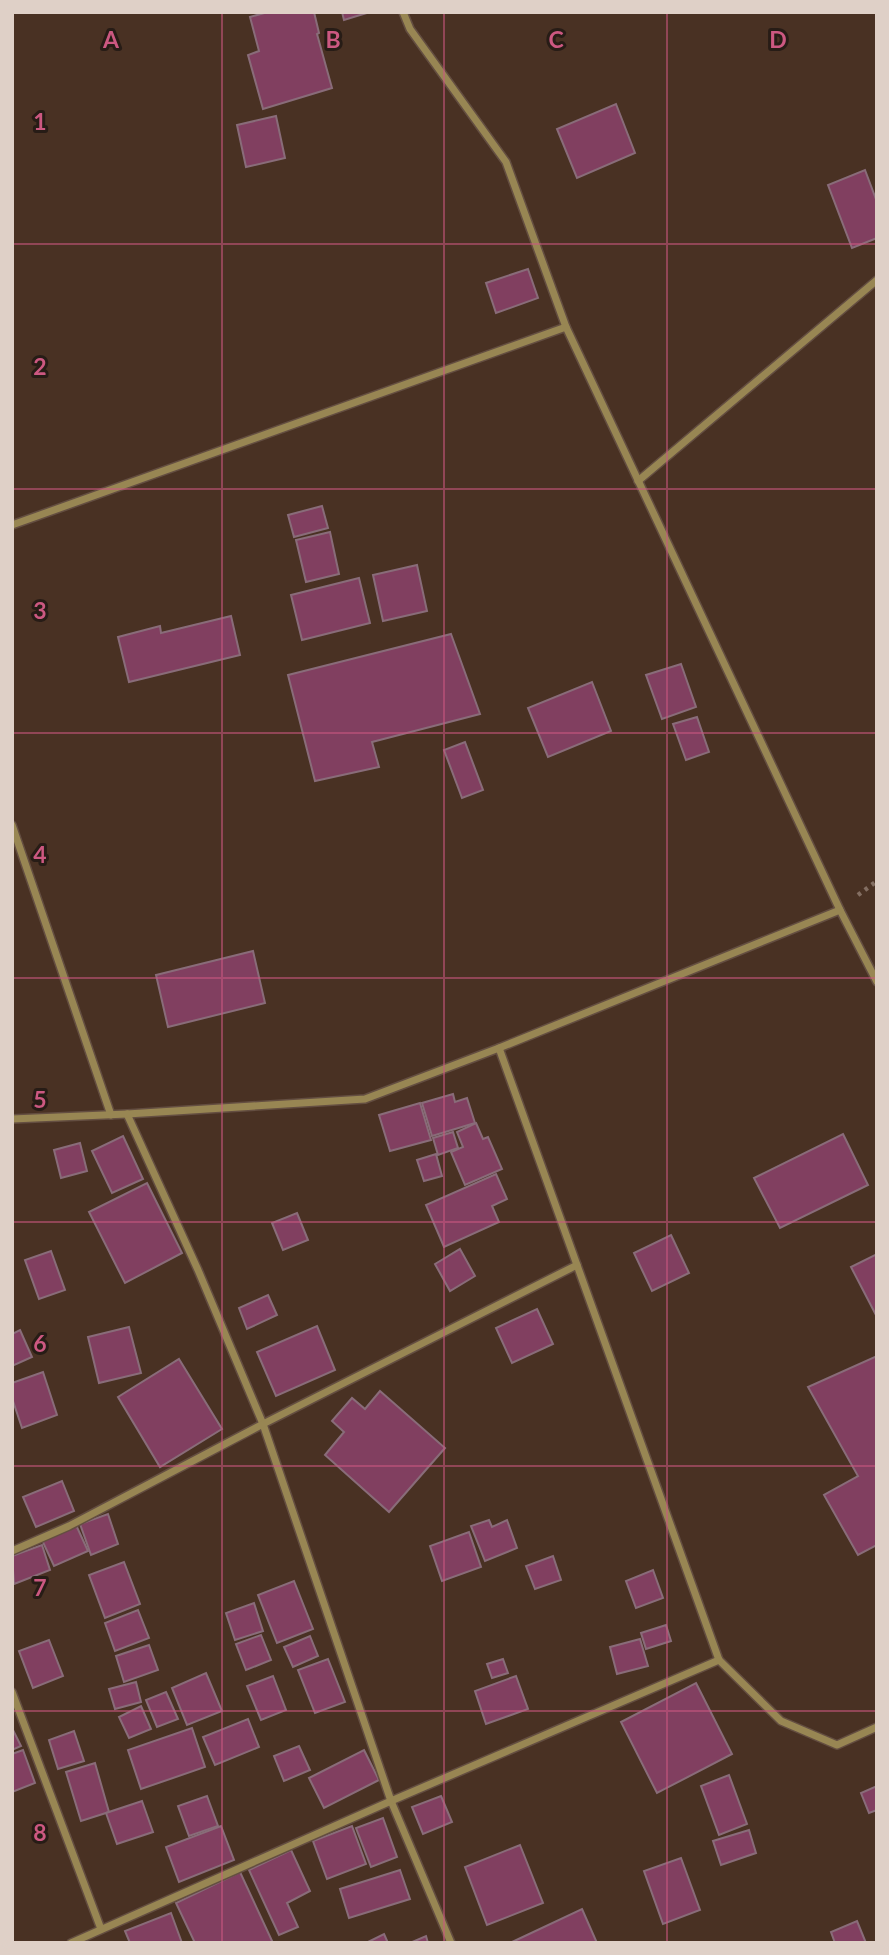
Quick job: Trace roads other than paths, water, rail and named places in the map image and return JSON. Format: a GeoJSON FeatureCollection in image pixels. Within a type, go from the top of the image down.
{"type":"FeatureCollection","features":[{"type":"Feature","properties":{"kind":"street"},"geometry":{"type":"LineString","coordinates":[[403,12],[411,29],[506,162],[566,327],[840,910],[877,982]]}},
{"type":"Feature","properties":{"kind":"street"},"geometry":{"type":"LineString","coordinates":[[638,481],[877,280]]}},
{"type":"Feature","properties":{"kind":"street"},"geometry":{"type":"LineString","coordinates":[[12,525],[566,327]]}},
{"type":"Feature","properties":{"kind":"street"},"geometry":{"type":"LineString","coordinates":[[12,825],[111,1115]]}},
{"type":"Feature","properties":{"kind":"street"},"geometry":{"type":"LineString","coordinates":[[12,1119],[365,1099],[499,1048],[840,910]]}},
{"type":"Feature","properties":{"kind":"street"},"geometry":{"type":"LineString","coordinates":[[499,1048],[719,1660],[781,1721],[837,1745],[877,1727]]}},
{"type":"Feature","properties":{"kind":"street"},"geometry":{"type":"LineString","coordinates":[[127,1114],[198,1270],[263,1424],[391,1801],[451,1943]]}},
{"type":"Feature","properties":{"kind":"street"},"geometry":{"type":"LineString","coordinates":[[12,1551],[69,1526],[577,1265]]}},
{"type":"Feature","properties":{"kind":"street"},"geometry":{"type":"LineString","coordinates":[[71,1943],[719,1660]]}},
{"type":"Feature","properties":{"kind":"street"},"geometry":{"type":"LineString","coordinates":[[12,1692],[102,1929]]}}]}
